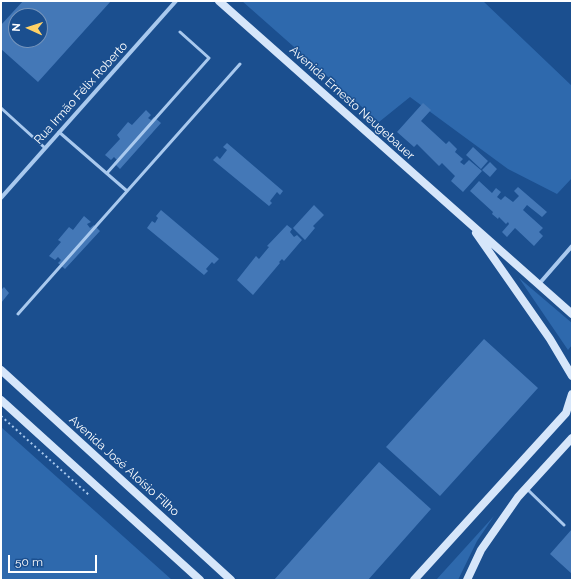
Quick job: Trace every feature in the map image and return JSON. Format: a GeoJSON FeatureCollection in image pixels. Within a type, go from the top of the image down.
{"type":"FeatureCollection","features":[{"type":"Feature","properties":{"kind":"street","name":"Rua Irmão Félix Roberto"},"geometry":{"type":"LineString","coordinates":[[1,198],[176,1]]}},
{"type":"Feature","properties":{"kind":"street","name":"Avenida Ernesto Neugebauer"},"geometry":{"type":"LineString","coordinates":[[219,1],[572,314]]}},
{"type":"Feature","properties":{"kind":"street","name":"Avenida Ernesto Neugebauer"},"geometry":{"type":"LineString","coordinates":[[469,223],[550,338],[572,376]]}},
{"type":"Feature","properties":{"kind":"street"},"geometry":{"type":"LineString","coordinates":[[539,284],[572,246]]}},
{"type":"Feature","properties":{"kind":"street","name":"Avenida José Aloísio Filho"},"geometry":{"type":"LineString","coordinates":[[1,370],[230,580]]}},
{"type":"Feature","properties":{"kind":"street"},"geometry":{"type":"LineString","coordinates":[[414,580],[566,413],[572,394]]}},
{"type":"Feature","properties":{"kind":"street"},"geometry":{"type":"LineString","coordinates":[[1,400],[200,580]]}},
{"type":"Feature","properties":{"kind":"street"},"geometry":{"type":"LineString","coordinates":[[467,580],[481,550],[518,497],[572,438]]}},
{"type":"Feature","properties":{"kind":"lane"},"geometry":{"type":"LineString","coordinates":[[107,173],[209,58],[180,32]]}},
{"type":"Feature","properties":{"kind":"lane"},"geometry":{"type":"LineString","coordinates":[[18,314],[240,64]]}},
{"type":"Feature","properties":{"kind":"lane"},"geometry":{"type":"LineString","coordinates":[[1,108],[45,148]]}},
{"type":"Feature","properties":{"kind":"lane"},"geometry":{"type":"LineString","coordinates":[[59,132],[127,191]]}},
{"type":"Feature","properties":{"kind":"lane"},"geometry":{"type":"LineString","coordinates":[[527,488],[564,526]]}},
{"type":"Feature","properties":{"kind":"shaded area"},"geometry":{"type":"Polygon","coordinates":[[[242,1],[483,1],[572,86],[572,178],[557,194],[508,169],[410,97],[379,122],[242,1]]]}},
{"type":"Feature","properties":{"kind":"shaded area"},"geometry":{"type":"Polygon","coordinates":[[[519,278],[572,323],[572,345],[568,350],[519,278]]]}},
{"type":"Feature","properties":{"kind":"shaded area"},"geometry":{"type":"Polygon","coordinates":[[[1,427],[172,580],[1,580],[1,427]]]}},
{"type":"Feature","properties":{"kind":"shaded area"},"geometry":{"type":"Polygon","coordinates":[[[494,516],[477,541],[458,580],[436,580],[494,516]]]}},
{"type":"Feature","properties":{"kind":"building"},"geometry":{"type":"Polygon","coordinates":[[[23,1],[111,1],[38,82],[1,49],[1,25],[8,17],[8,48],[48,48],[48,8],[17,8],[23,1]]]}},
{"type":"Feature","properties":{"kind":"building"},"geometry":{"type":"Polygon","coordinates":[[[423,103],[431,110],[421,121],[446,144],[449,141],[457,149],[455,152],[463,159],[460,162],[464,165],[469,160],[482,171],[463,192],[451,181],[455,176],[442,163],[439,166],[417,144],[414,147],[397,132],[423,103]]]}},
{"type":"Feature","properties":{"kind":"building"},"geometry":{"type":"Polygon","coordinates":[[[146,110],[151,115],[148,118],[151,120],[154,117],[161,123],[120,169],[114,163],[117,160],[114,157],[111,160],[105,155],[120,139],[117,135],[128,122],[132,125],[146,110]]]}},
{"type":"Feature","properties":{"kind":"building"},"geometry":{"type":"Polygon","coordinates":[[[227,143],[283,191],[280,195],[277,192],[270,201],[272,203],[269,206],[213,160],[217,156],[220,159],[227,150],[223,147],[227,143]]]}},
{"type":"Feature","properties":{"kind":"building"},"geometry":{"type":"Polygon","coordinates":[[[473,147],[488,161],[481,169],[466,155],[473,147]]]}},
{"type":"Feature","properties":{"kind":"building"},"geometry":{"type":"Polygon","coordinates":[[[490,162],[497,169],[490,177],[482,170],[490,162]]]}},
{"type":"Feature","properties":{"kind":"building"},"geometry":{"type":"Polygon","coordinates":[[[479,181],[492,193],[496,188],[501,192],[497,197],[501,200],[505,196],[513,202],[519,196],[514,191],[518,187],[547,212],[542,217],[527,205],[523,210],[543,228],[539,232],[543,236],[534,246],[515,228],[507,237],[502,232],[509,224],[508,222],[506,224],[499,217],[498,219],[492,214],[493,212],[470,191],[479,181]]]}},
{"type":"Feature","properties":{"kind":"building"},"geometry":{"type":"Polygon","coordinates":[[[314,205],[324,215],[313,226],[315,228],[305,240],[293,228],[314,205]]]}},
{"type":"Feature","properties":{"kind":"building"},"geometry":{"type":"Polygon","coordinates":[[[161,210],[219,259],[214,264],[212,262],[206,269],[208,271],[204,275],[147,228],[152,221],[155,223],[158,218],[156,216],[161,210]]]}},
{"type":"Feature","properties":{"kind":"building"},"geometry":{"type":"Polygon","coordinates":[[[84,216],[91,222],[87,224],[90,228],[94,225],[100,231],[65,269],[58,263],[61,260],[58,257],[55,260],[49,256],[61,242],[58,240],[69,227],[73,230],[84,216]]]}},
{"type":"Feature","properties":{"kind":"building"},"geometry":{"type":"Polygon","coordinates":[[[287,225],[292,229],[290,232],[294,237],[297,235],[302,240],[284,261],[282,259],[279,262],[280,263],[253,295],[237,280],[256,256],[259,259],[269,247],[267,246],[287,225]]]}},
{"type":"Feature","properties":{"kind":"building"},"geometry":{"type":"Polygon","coordinates":[[[4,287],[9,293],[1,303],[1,290],[4,287]]]}},
{"type":"Feature","properties":{"kind":"building"},"geometry":{"type":"Polygon","coordinates":[[[484,339],[538,388],[440,496],[386,447],[484,339]]]}},
{"type":"Feature","properties":{"kind":"building"},"geometry":{"type":"Polygon","coordinates":[[[379,462],[431,509],[368,580],[274,580],[379,462]]]}},
{"type":"Feature","properties":{"kind":"building"},"geometry":{"type":"Polygon","coordinates":[[[572,529],[572,574],[550,554],[572,529]]]}}]}
